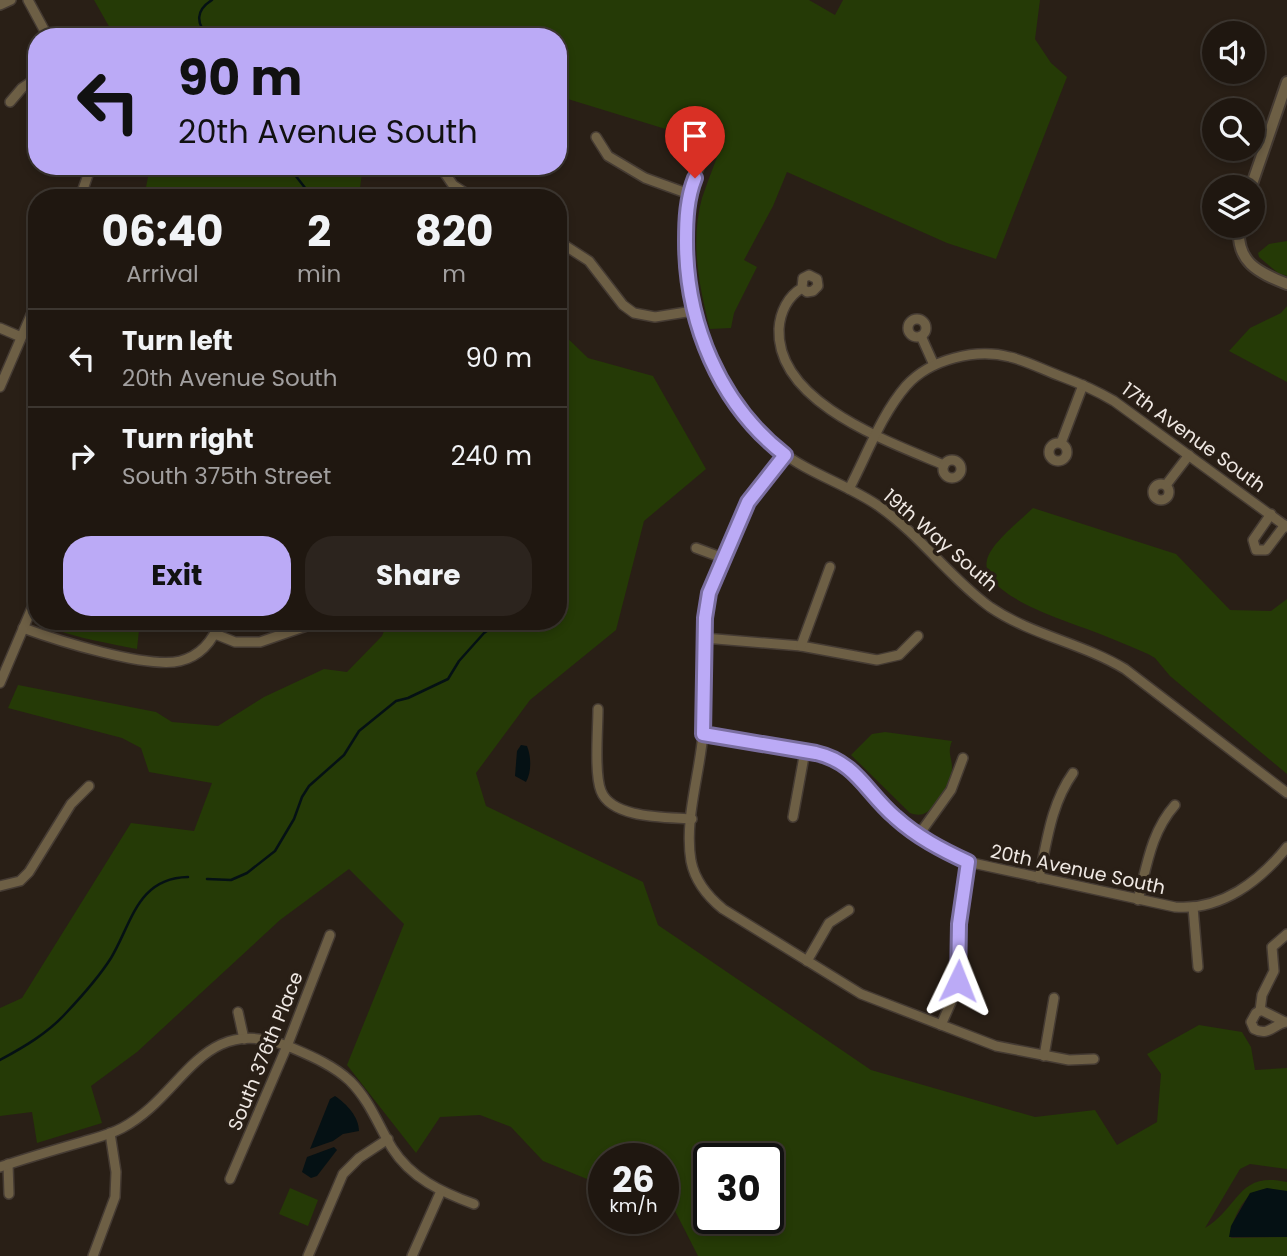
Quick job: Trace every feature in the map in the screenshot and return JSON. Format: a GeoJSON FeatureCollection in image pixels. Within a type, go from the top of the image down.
{"type":"FeatureCollection","features":[{"type":"Feature","properties":{"kind":"street"},"geometry":{"type":"LineString","coordinates":[[0,5],[11,0]]}},
{"type":"Feature","properties":{"kind":"street"},"geometry":{"type":"LineString","coordinates":[[28,0],[43,28]]}},
{"type":"Feature","properties":{"kind":"street"},"geometry":{"type":"LineString","coordinates":[[1255,175],[1287,82]]}},
{"type":"Feature","properties":{"kind":"street"},"geometry":{"type":"LineString","coordinates":[[10,102],[28,84]]}},
{"type":"Feature","properties":{"kind":"street"},"geometry":{"type":"LineString","coordinates":[[596,138],[608,156],[645,178],[689,194]]}},
{"type":"Feature","properties":{"kind":"street","name":"19th Way South"},"geometry":{"type":"LineString","coordinates":[[708,147],[689,194],[686,261],[692,311],[708,353],[728,392],[752,424],[785,455],[879,506],[908,528],[969,590],[991,607],[1013,620],[1080,646],[1116,664],[1156,691],[1287,793]]}},
{"type":"Feature","properties":{"kind":"street"},"geometry":{"type":"LineString","coordinates":[[446,175],[459,189]]}},
{"type":"Feature","properties":{"kind":"street"},"geometry":{"type":"LineString","coordinates":[[1240,238],[1244,257],[1253,267],[1287,284]]}},
{"type":"Feature","properties":{"kind":"street"},"geometry":{"type":"LineString","coordinates":[[567,247],[589,261],[623,305],[634,313],[649,317],[692,311]]}},
{"type":"Feature","properties":{"kind":"street"},"geometry":{"type":"LineString","coordinates":[[802,288],[788,300],[780,321],[780,344],[785,360],[795,375],[827,409],[845,421],[944,466]]}},
{"type":"Feature","properties":{"kind":"street"},"geometry":{"type":"LineString","coordinates":[[0,387],[28,323]]}},
{"type":"Feature","properties":{"kind":"street"},"geometry":{"type":"LineString","coordinates":[[0,328],[22,337]]}},
{"type":"Feature","properties":{"kind":"street"},"geometry":{"type":"LineString","coordinates":[[849,489],[887,413],[905,387],[921,372],[934,365],[921,336]]}},
{"type":"Feature","properties":{"kind":"street","name":"17th Avenue South"},"geometry":{"type":"LineString","coordinates":[[934,365],[983,355],[1010,357],[1083,385],[1129,410],[1286,526]]}},
{"type":"Feature","properties":{"kind":"street"},"geometry":{"type":"LineString","coordinates":[[1061,443],[1083,385]]}},
{"type":"Feature","properties":{"kind":"street"},"geometry":{"type":"LineString","coordinates":[[785,455],[748,502],[708,600],[704,638],[703,734],[690,846],[693,869],[698,880],[712,900],[723,909],[860,994],[996,1046],[1079,1061],[1094,1059]]}},
{"type":"Feature","properties":{"kind":"street"},"geometry":{"type":"LineString","coordinates":[[1166,485],[1189,455]]}},
{"type":"Feature","properties":{"kind":"street"},"geometry":{"type":"LineString","coordinates":[[1271,514],[1253,540],[1256,550],[1266,550],[1286,526]]}},
{"type":"Feature","properties":{"kind":"street"},"geometry":{"type":"LineString","coordinates":[[696,548],[723,558]]}},
{"type":"Feature","properties":{"kind":"street"},"geometry":{"type":"LineString","coordinates":[[801,646],[830,567]]}},
{"type":"Feature","properties":{"kind":"street"},"geometry":{"type":"LineString","coordinates":[[0,683],[28,617]]}},
{"type":"Feature","properties":{"kind":"street"},"geometry":{"type":"LineString","coordinates":[[23,628],[28,630]]}},
{"type":"Feature","properties":{"kind":"street"},"geometry":{"type":"LineString","coordinates":[[29,630],[79,646],[165,663],[194,656],[206,646],[216,630]]}},
{"type":"Feature","properties":{"kind":"street"},"geometry":{"type":"LineString","coordinates":[[215,634],[235,642],[260,642],[295,630]]}},
{"type":"Feature","properties":{"kind":"street"},"geometry":{"type":"LineString","coordinates":[[704,638],[801,646],[862,659],[880,660],[901,653],[918,636]]}},
{"type":"Feature","properties":{"kind":"street"},"geometry":{"type":"LineString","coordinates":[[598,709],[600,789],[609,802],[628,812],[692,819]]}},
{"type":"Feature","properties":{"kind":"street","name":"20th Avenue South"},"geometry":{"type":"LineString","coordinates":[[703,734],[805,751],[834,759],[851,769],[881,804],[918,836],[968,862],[1138,900],[1175,907],[1193,907]]}},
{"type":"Feature","properties":{"kind":"street"},"geometry":{"type":"LineString","coordinates":[[793,817],[805,751]]}},
{"type":"Feature","properties":{"kind":"street"},"geometry":{"type":"LineString","coordinates":[[918,836],[951,790],[963,758]]}},
{"type":"Feature","properties":{"kind":"street"},"geometry":{"type":"LineString","coordinates":[[1039,878],[1057,801],[1073,773]]}},
{"type":"Feature","properties":{"kind":"street"},"geometry":{"type":"LineString","coordinates":[[0,886],[20,881],[29,872],[71,804],[89,786]]}},
{"type":"Feature","properties":{"kind":"street"},"geometry":{"type":"LineString","coordinates":[[1138,900],[1154,837],[1175,805]]}},
{"type":"Feature","properties":{"kind":"street"},"geometry":{"type":"LineString","coordinates":[[1198,967],[1193,907],[1213,903],[1247,886],[1270,867],[1287,847]]}},
{"type":"Feature","properties":{"kind":"street"},"geometry":{"type":"LineString","coordinates":[[941,1025],[959,974],[959,930],[968,862]]}},
{"type":"Feature","properties":{"kind":"street"},"geometry":{"type":"LineString","coordinates":[[807,961],[829,923],[849,910]]}},
{"type":"Feature","properties":{"kind":"street"},"geometry":{"type":"LineString","coordinates":[[1260,1011],[1262,995],[1274,971],[1272,947],[1287,934]]}},
{"type":"Feature","properties":{"kind":"street","name":"South 376th Place"},"geometry":{"type":"LineString","coordinates":[[230,1179],[288,1046],[330,935]]}},
{"type":"Feature","properties":{"kind":"street"},"geometry":{"type":"LineString","coordinates":[[1044,1056],[1054,998]]}},
{"type":"Feature","properties":{"kind":"street"},"geometry":{"type":"LineString","coordinates":[[1265,1011],[1286,1022],[1267,1032],[1258,1031],[1251,1022],[1254,1015],[1265,1011]]}},
{"type":"Feature","properties":{"kind":"street"},"geometry":{"type":"LineString","coordinates":[[238,1012],[244,1039]]}},
{"type":"Feature","properties":{"kind":"street"},"geometry":{"type":"LineString","coordinates":[[9,1194],[4,1165],[110,1133],[132,1122],[148,1110],[190,1065],[205,1053],[223,1044],[244,1039],[270,1040],[288,1046],[342,1074],[362,1094],[408,1168],[441,1191],[474,1204]]}},
{"type":"Feature","properties":{"kind":"street"},"geometry":{"type":"LineString","coordinates":[[93,1256],[115,1197],[116,1172],[110,1133]]}},
{"type":"Feature","properties":{"kind":"street"},"geometry":{"type":"LineString","coordinates":[[307,1256],[343,1174],[359,1158],[388,1139]]}},
{"type":"Feature","properties":{"kind":"street"},"geometry":{"type":"LineString","coordinates":[[412,1256],[441,1191]]}},
{"type":"Feature","properties":{"kind":"green space"},"geometry":{"type":"Polygon","coordinates":[[[94,0],[809,0],[835,15],[843,0],[1040,0],[1035,39],[1051,63],[1067,77],[996,259],[947,243],[787,172],[773,206],[744,260],[757,267],[734,313],[731,328],[710,329],[699,280],[696,247],[698,214],[721,146],[567,99],[567,28],[110,28],[94,0]]]}},
{"type":"Feature","properties":{"kind":"green space"},"geometry":{"type":"Polygon","coordinates":[[[148,175],[362,175],[361,189],[146,189],[148,175]]]}},
{"type":"Feature","properties":{"kind":"green space"},"geometry":{"type":"Polygon","coordinates":[[[1287,241],[1287,276],[1278,273],[1259,257],[1258,253],[1269,244],[1287,241]]]}},
{"type":"Feature","properties":{"kind":"green space"},"geometry":{"type":"Polygon","coordinates":[[[1287,306],[1287,382],[1229,351],[1250,328],[1281,313],[1287,306]]]}},
{"type":"Feature","properties":{"kind":"green space"},"geometry":{"type":"Polygon","coordinates":[[[567,338],[588,358],[653,376],[706,469],[644,521],[616,630],[530,700],[476,773],[486,806],[643,882],[658,925],[871,1070],[1035,1117],[1095,1110],[1117,1145],[1157,1122],[1161,1074],[1147,1054],[1199,1025],[1242,1032],[1251,1047],[1255,1070],[1287,1068],[1287,1169],[1250,1164],[1240,1169],[1205,1228],[1217,1220],[1248,1186],[1271,1180],[1287,1182],[1287,1191],[1265,1189],[1249,1196],[1237,1213],[1231,1238],[1287,1237],[1287,1256],[698,1256],[679,1219],[679,1143],[588,1143],[588,1179],[543,1161],[511,1127],[480,1115],[440,1117],[416,1153],[347,1065],[404,924],[349,869],[280,920],[137,1052],[91,1086],[102,1123],[37,1143],[32,1112],[0,1116],[0,1008],[22,998],[131,823],[194,831],[212,783],[149,772],[141,748],[122,738],[8,708],[18,685],[156,712],[172,722],[218,726],[264,697],[324,669],[347,672],[382,636],[384,630],[567,630],[567,338]]]}},
{"type":"Feature","properties":{"kind":"green space"},"geometry":{"type":"Polygon","coordinates":[[[1033,508],[1176,554],[1230,610],[1271,611],[1287,599],[1287,774],[1170,676],[1155,658],[1025,604],[996,584],[988,572],[987,560],[990,553],[1000,539],[1033,508]]]}},
{"type":"Feature","properties":{"kind":"green space"},"geometry":{"type":"Polygon","coordinates":[[[58,630],[139,630],[137,649],[58,630]]]}},
{"type":"Feature","properties":{"kind":"green space"},"geometry":{"type":"Polygon","coordinates":[[[885,732],[952,741],[950,779],[931,809],[925,813],[910,813],[851,755],[872,734],[885,732]]]}},
{"type":"Feature","properties":{"kind":"green space"},"geometry":{"type":"Polygon","coordinates":[[[290,1188],[318,1200],[308,1226],[279,1214],[290,1188]]]}},
{"type":"Feature","properties":{"kind":"shaded area"},"geometry":{"type":"Polygon","coordinates":[[[521,745],[527,746],[530,759],[526,782],[515,776],[517,751],[521,745]]]}},
{"type":"Feature","properties":{"kind":"shaded area"},"geometry":{"type":"Polygon","coordinates":[[[335,1096],[352,1111],[359,1131],[343,1134],[333,1141],[310,1149],[330,1099],[335,1096]]]}},
{"type":"Feature","properties":{"kind":"shaded area"},"geometry":{"type":"Polygon","coordinates":[[[334,1147],[337,1150],[317,1176],[311,1178],[302,1172],[307,1157],[334,1147]]]}},
{"type":"Feature","properties":{"kind":"shaded area"},"geometry":{"type":"Polygon","coordinates":[[[1267,1188],[1287,1191],[1287,1237],[1229,1237],[1231,1226],[1250,1193],[1267,1188]]]}},
{"type":"Feature","properties":{"kind":"waterway"},"geometry":{"type":"LineString","coordinates":[[202,28],[200,12],[212,0]]}},
{"type":"Feature","properties":{"kind":"waterway"},"geometry":{"type":"LineString","coordinates":[[295,175],[306,189]]}},
{"type":"Feature","properties":{"kind":"waterway"},"geometry":{"type":"LineString","coordinates":[[207,879],[231,880],[247,873],[275,851],[309,786],[344,755],[359,731],[396,701],[448,679],[459,661],[488,630]]}},
{"type":"Feature","properties":{"kind":"waterway"},"geometry":{"type":"LineString","coordinates":[[0,1060],[51,1027],[84,993],[111,958],[131,917],[147,894],[157,885],[171,879],[188,877]]}},
{"type":"Feature","properties":{"kind":"route"},"geometry":{"type":"LineString","coordinates":[[695,178],[688,201],[686,269],[692,311],[698,330],[728,392],[752,424],[785,455],[748,502],[709,593],[705,618],[703,734],[826,755],[857,774],[881,804],[909,830],[968,862],[959,924],[958,981]]}}]}
